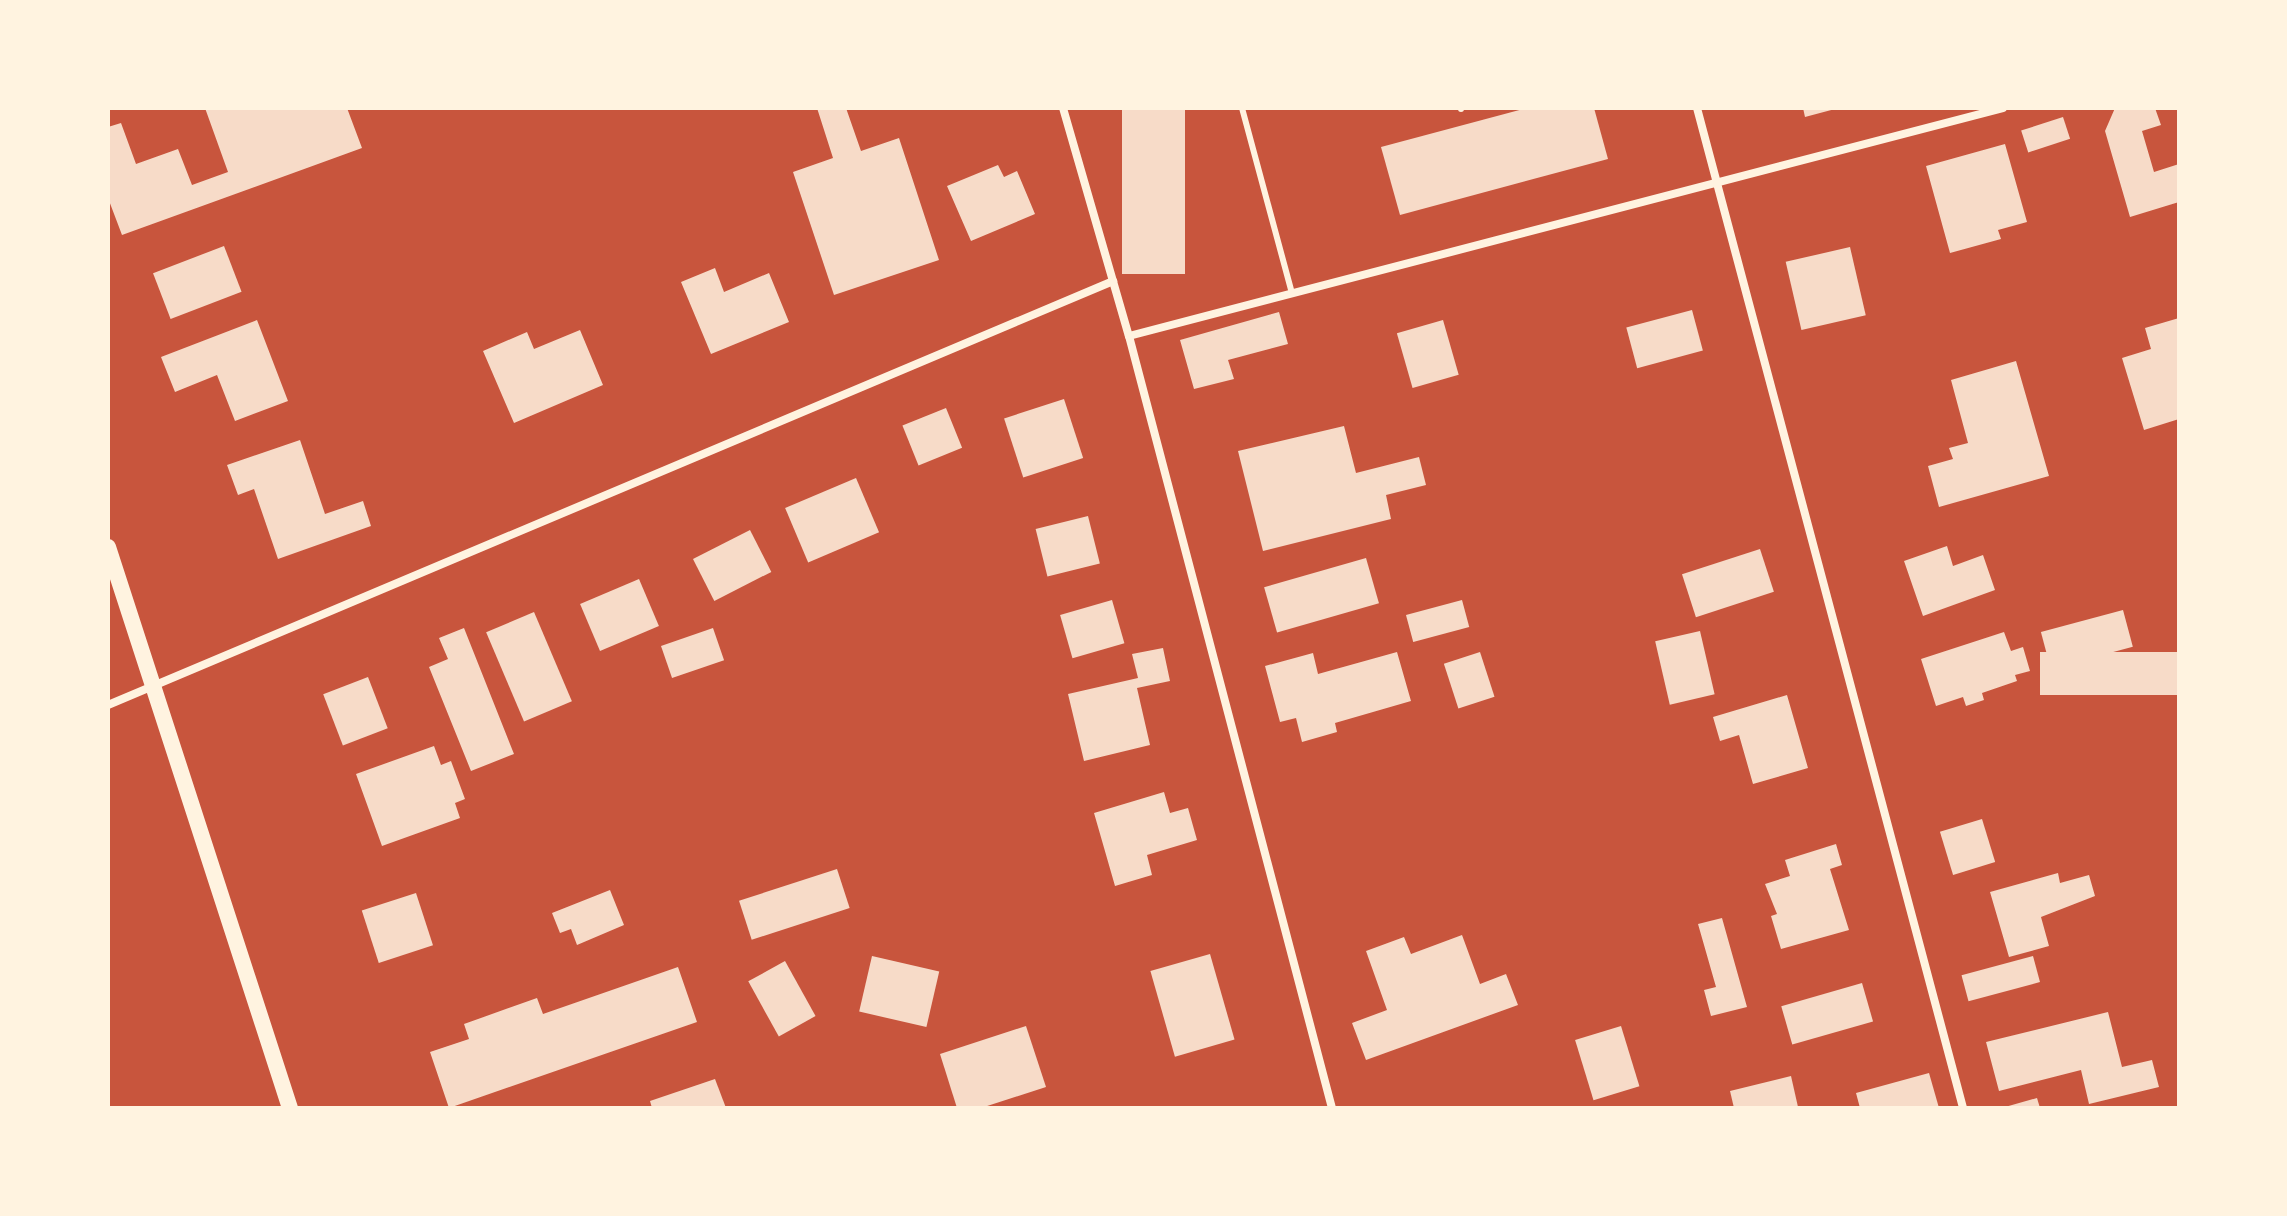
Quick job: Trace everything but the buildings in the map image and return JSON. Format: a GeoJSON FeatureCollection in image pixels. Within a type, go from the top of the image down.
{"type":"FeatureCollection","features":[{"type":"Feature","properties":{"kind":"main road"},"geometry":{"type":"LineString","coordinates":[[108,547],[290,1108]]}},
{"type":"Feature","properties":{"kind":"street"},"geometry":{"type":"LineString","coordinates":[[1063,108],[1129,336],[1332,1108]]}},
{"type":"Feature","properties":{"kind":"street"},"geometry":{"type":"LineString","coordinates":[[1697,108],[1963,1108]]}},
{"type":"Feature","properties":{"kind":"street"},"geometry":{"type":"LineString","coordinates":[[1129,336],[1719,185],[2003,108]]}},
{"type":"Feature","properties":{"kind":"street"},"geometry":{"type":"LineString","coordinates":[[108,705],[1113,281]]}},
{"type":"Feature","properties":{"kind":"lane"},"geometry":{"type":"LineString","coordinates":[[1242,108],[1292,293]]}}]}
